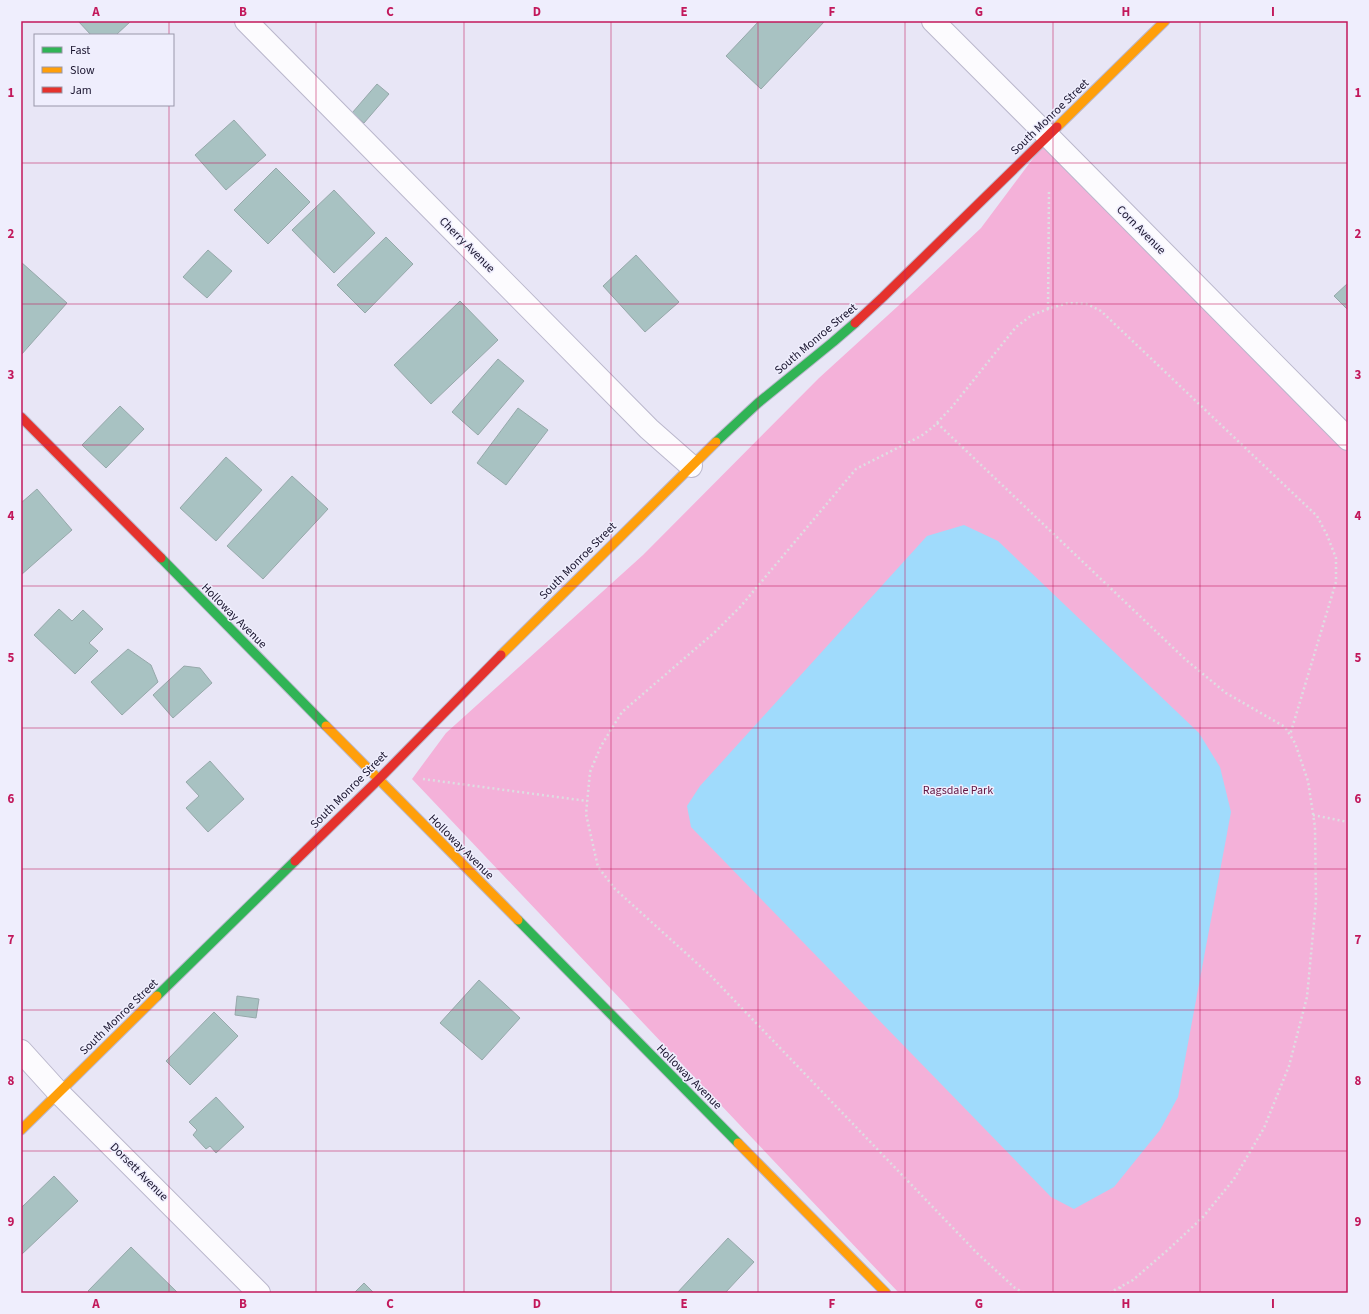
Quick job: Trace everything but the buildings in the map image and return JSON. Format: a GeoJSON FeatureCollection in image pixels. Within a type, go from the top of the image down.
{"type":"FeatureCollection","features":[{"type":"Feature","properties":{"kind":"street","name":"Cherry Avenue"},"geometry":{"type":"LineString","coordinates":[[246,21],[649,429],[691,466]]}},
{"type":"Feature","properties":{"kind":"street","name":"Corn Avenue"},"geometry":{"type":"LineString","coordinates":[[933,21],[1348,439]]}},
{"type":"Feature","properties":{"kind":"street","name":"South Monroe Street"},"geometry":{"type":"LineString","coordinates":[[21,1130],[378,780],[430,726],[691,466],[758,403],[833,342],[883,297],[1164,21]]}},
{"type":"Feature","properties":{"kind":"street","name":"Holloway Avenue"},"geometry":{"type":"LineString","coordinates":[[21,417],[886,1293]]}},
{"type":"Feature","properties":{"kind":"street","name":"Dorsett Avenue"},"geometry":{"type":"LineString","coordinates":[[21,1051],[59,1093],[259,1293]]}},
{"type":"Feature","properties":{"kind":"path"},"geometry":{"type":"LineString","coordinates":[[1048,309],[1049,189]]}},
{"type":"Feature","properties":{"kind":"path"},"geometry":{"type":"LineString","coordinates":[[1024,1293],[1015,1288],[977,1253],[710,975],[615,889],[598,867],[586,814],[590,772],[601,746],[622,712],[715,632],[741,606],[856,469],[921,436],[952,406],[1016,327],[1032,315],[1068,303],[1087,304],[1101,312],[1317,516],[1327,535],[1336,558],[1336,582],[1290,736]]}},
{"type":"Feature","properties":{"kind":"path"},"geometry":{"type":"LineString","coordinates":[[937,422],[1185,659],[1226,693],[1285,728],[1295,743],[1308,782],[1315,827],[1316,901],[1307,997],[1289,1066],[1264,1128],[1234,1179],[1203,1217],[1133,1280],[1109,1293]]}},
{"type":"Feature","properties":{"kind":"path"},"geometry":{"type":"LineString","coordinates":[[424,779],[587,801]]}},
{"type":"Feature","properties":{"kind":"path"},"geometry":{"type":"LineString","coordinates":[[1313,815],[1348,822]]}},
{"type":"Feature","properties":{"kind":"path"},"geometry":{"type":"LineString","coordinates":[[1120,1287],[1121,1293]]}},
{"type":"Feature","properties":{"kind":"green space","name":"Ragsdale Park"},"geometry":{"type":"Polygon","coordinates":[[[1046,141],[1348,445],[1348,1293],[899,1293],[412,779],[446,733],[643,555],[819,378],[981,228],[1046,141]]]}},
{"type":"Feature","properties":{"kind":"water"},"geometry":{"type":"Polygon","coordinates":[[[964,525],[998,541],[1199,733],[1220,767],[1231,812],[1178,1097],[1160,1130],[1114,1187],[1074,1209],[1051,1197],[691,827],[687,806],[700,786],[927,536],[964,525]]]}},
{"type":"Feature","properties":{"kind":"traffic: fast"},"geometry":{"type":"LineString","coordinates":[[716,442],[758,403],[855,323]]}},
{"type":"Feature","properties":{"kind":"traffic: fast"},"geometry":{"type":"LineString","coordinates":[[161,558],[326,726]]}},
{"type":"Feature","properties":{"kind":"traffic: fast"},"geometry":{"type":"LineString","coordinates":[[157,996],[295,861]]}},
{"type":"Feature","properties":{"kind":"traffic: fast"},"geometry":{"type":"LineString","coordinates":[[518,920],[738,1143]]}},
{"type":"Feature","properties":{"kind":"traffic: slow"},"geometry":{"type":"LineString","coordinates":[[1057,127],[1165,21]]}},
{"type":"Feature","properties":{"kind":"traffic: slow"},"geometry":{"type":"LineString","coordinates":[[501,655],[716,442]]}},
{"type":"Feature","properties":{"kind":"traffic: slow"},"geometry":{"type":"LineString","coordinates":[[326,726],[518,920]]}},
{"type":"Feature","properties":{"kind":"traffic: slow"},"geometry":{"type":"LineString","coordinates":[[21,1130],[157,996]]}},
{"type":"Feature","properties":{"kind":"traffic: slow"},"geometry":{"type":"LineString","coordinates":[[738,1143],[886,1293]]}},
{"type":"Feature","properties":{"kind":"traffic: jam"},"geometry":{"type":"LineString","coordinates":[[855,323],[1057,127]]}},
{"type":"Feature","properties":{"kind":"traffic: jam"},"geometry":{"type":"LineString","coordinates":[[21,417],[161,558]]}},
{"type":"Feature","properties":{"kind":"traffic: jam"},"geometry":{"type":"LineString","coordinates":[[295,861],[378,780],[501,655]]}}]}
